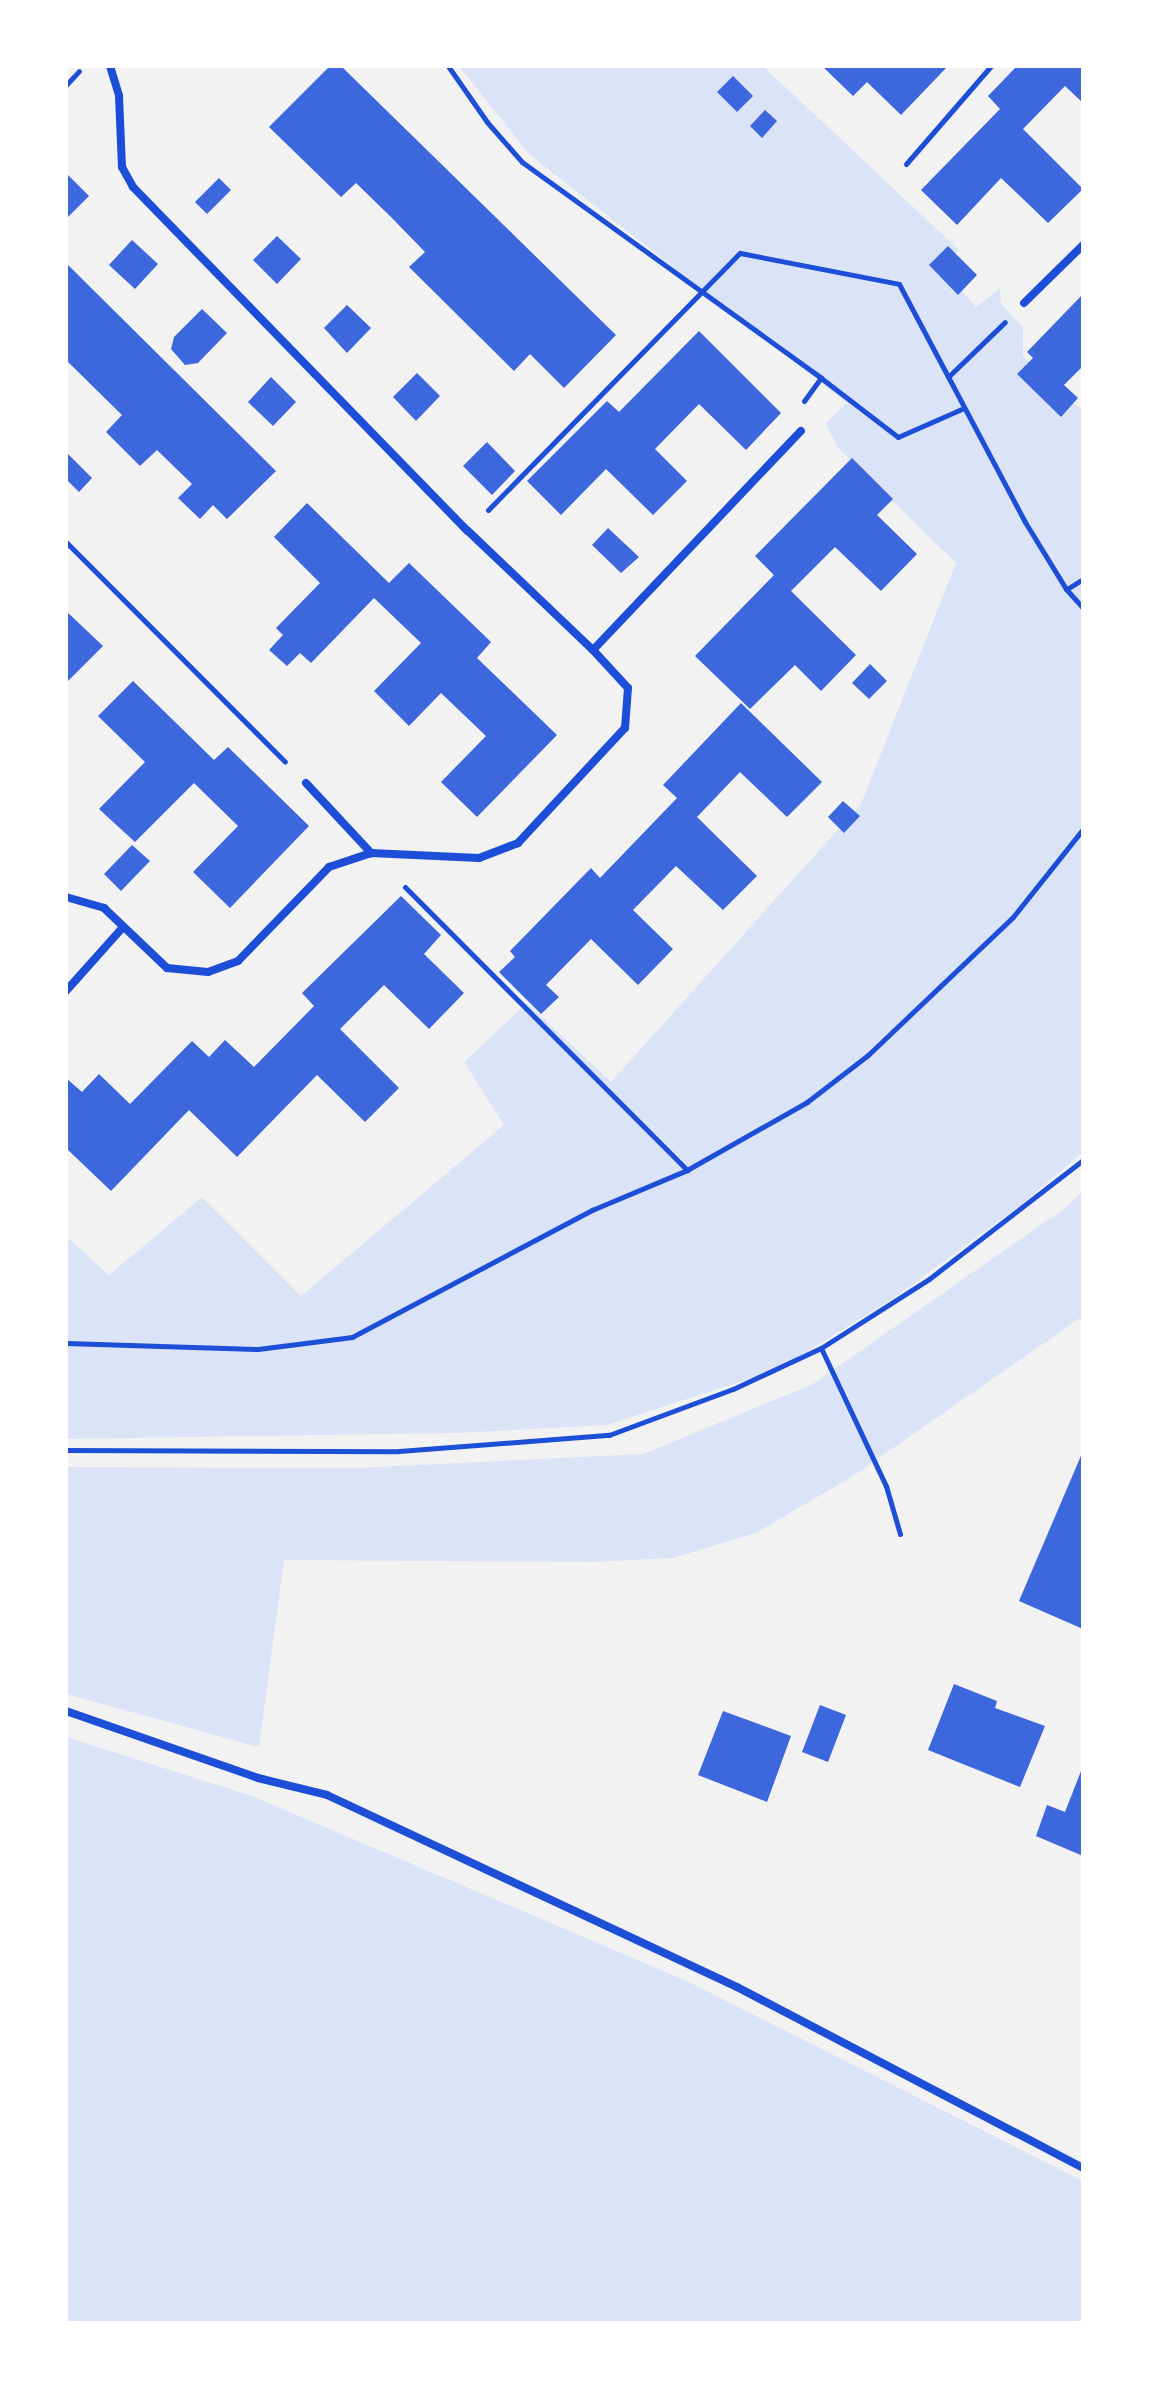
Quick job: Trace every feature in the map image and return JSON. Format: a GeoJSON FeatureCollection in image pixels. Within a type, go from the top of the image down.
{"type":"FeatureCollection","features":[{"type":"Feature","properties":{"kind":"street"},"geometry":{"type":"LineString","coordinates":[[66,897],[104,908],[167,968],[208,972],[238,961],[329,867],[371,853],[479,858],[518,843],[625,728],[628,688],[593,650],[468,531],[133,187],[122,167],[119,96],[110,66]]}},
{"type":"Feature","properties":{"kind":"street"},"geometry":{"type":"LineString","coordinates":[[1024,303],[1083,245]]}},
{"type":"Feature","properties":{"kind":"street"},"geometry":{"type":"LineString","coordinates":[[593,650],[801,431]]}},
{"type":"Feature","properties":{"kind":"street"},"geometry":{"type":"LineString","coordinates":[[306,783],[371,853]]}},
{"type":"Feature","properties":{"kind":"street"},"geometry":{"type":"LineString","coordinates":[[66,991],[123,927]]}},
{"type":"Feature","properties":{"kind":"street"},"geometry":{"type":"LineString","coordinates":[[66,1711],[258,1778],[327,1795],[737,1987],[1083,2168]]}},
{"type":"Feature","properties":{"kind":"path"},"geometry":{"type":"LineString","coordinates":[[66,85],[85,66]]}},
{"type":"Feature","properties":{"kind":"path"},"geometry":{"type":"LineString","coordinates":[[448,66],[487,122],[522,162],[898,437],[964,408]]}},
{"type":"Feature","properties":{"kind":"path"},"geometry":{"type":"LineString","coordinates":[[906,164],[991,66]]}},
{"type":"Feature","properties":{"kind":"path"},"geometry":{"type":"LineString","coordinates":[[468,531],[740,253],[899,284],[1025,522],[1066,589],[1083,608]]}},
{"type":"Feature","properties":{"kind":"path"},"geometry":{"type":"LineString","coordinates":[[948,377],[1024,303]]}},
{"type":"Feature","properties":{"kind":"path"},"geometry":{"type":"LineString","coordinates":[[66,542],[306,783]]}},
{"type":"Feature","properties":{"kind":"path"},"geometry":{"type":"LineString","coordinates":[[1066,589],[1083,579]]}},
{"type":"Feature","properties":{"kind":"path"},"geometry":{"type":"LineString","coordinates":[[66,1343],[258,1349],[352,1337],[592,1210],[687,1170],[807,1102],[868,1055],[1013,917],[1083,829]]}},
{"type":"Feature","properties":{"kind":"path"},"geometry":{"type":"LineString","coordinates":[[371,853],[687,1170]]}},
{"type":"Feature","properties":{"kind":"path"},"geometry":{"type":"LineString","coordinates":[[66,1450],[399,1451],[609,1435],[733,1389],[821,1348],[929,1279],[1083,1160]]}},
{"type":"Feature","properties":{"kind":"path"},"geometry":{"type":"LineString","coordinates":[[821,1348],[886,1486],[900,1534]]}},
{"type":"Feature","properties":{"kind":"shaded area"},"geometry":{"type":"Polygon","coordinates":[[[459,66],[763,66],[959,250],[939,264],[976,307],[1000,288],[1001,303],[1023,328],[1023,356],[1083,411],[1083,1152],[1022,1204],[891,1300],[776,1370],[607,1425],[457,1433],[66,1439],[66,1236],[109,1275],[202,1197],[301,1296],[504,1125],[464,1062],[527,1003],[611,1082],[861,804],[956,563],[837,447],[826,423],[847,403],[530,155],[459,66]]]}},
{"type":"Feature","properties":{"kind":"shaded area"},"geometry":{"type":"Polygon","coordinates":[[[1083,1191],[1083,1316],[853,1476],[756,1533],[673,1558],[593,1562],[284,1560],[259,1747],[66,1694],[66,1467],[355,1468],[643,1454],[813,1384],[1065,1208],[1083,1191]]]}},
{"type":"Feature","properties":{"kind":"shaded area"},"geometry":{"type":"Polygon","coordinates":[[[66,1737],[252,1796],[687,1981],[1083,2181],[1083,2323],[66,2323],[66,1737]]]}},
{"type":"Feature","properties":{"kind":"building"},"geometry":{"type":"Polygon","coordinates":[[[330,66],[341,66],[616,335],[564,388],[530,354],[514,371],[409,267],[425,252],[391,217],[356,183],[341,197],[269,127],[330,66]]]}},
{"type":"Feature","properties":{"kind":"building"},"geometry":{"type":"Polygon","coordinates":[[[822,66],[948,66],[901,115],[867,82],[853,96],[822,66]]]}},
{"type":"Feature","properties":{"kind":"building"},"geometry":{"type":"Polygon","coordinates":[[[1017,66],[1083,66],[1083,103],[1065,86],[1023,129],[1083,189],[1048,223],[1001,178],[957,225],[921,190],[1000,109],[988,96],[1017,66]]]}},
{"type":"Feature","properties":{"kind":"building"},"geometry":{"type":"Polygon","coordinates":[[[733,76],[753,96],[737,112],[717,92],[733,76]]]}},
{"type":"Feature","properties":{"kind":"building"},"geometry":{"type":"Polygon","coordinates":[[[765,110],[777,121],[762,138],[750,126],[765,110]]]}},
{"type":"Feature","properties":{"kind":"building"},"geometry":{"type":"Polygon","coordinates":[[[66,173],[89,196],[66,219],[66,173]]]}},
{"type":"Feature","properties":{"kind":"building"},"geometry":{"type":"Polygon","coordinates":[[[219,178],[231,190],[207,214],[195,202],[219,178]]]}},
{"type":"Feature","properties":{"kind":"building"},"geometry":{"type":"Polygon","coordinates":[[[277,236],[301,259],[277,284],[253,260],[277,236]]]}},
{"type":"Feature","properties":{"kind":"building"},"geometry":{"type":"Polygon","coordinates":[[[132,240],[158,264],[135,289],[109,265],[132,240]]]}},
{"type":"Feature","properties":{"kind":"building"},"geometry":{"type":"Polygon","coordinates":[[[948,246],[977,275],[958,295],[929,265],[948,246]]]}},
{"type":"Feature","properties":{"kind":"building"},"geometry":{"type":"Polygon","coordinates":[[[66,263],[276,471],[227,519],[213,505],[200,519],[178,498],[192,484],[157,450],[140,466],[106,432],[122,415],[66,360],[66,263]]]}},
{"type":"Feature","properties":{"kind":"building"},"geometry":{"type":"Polygon","coordinates":[[[1083,294],[1083,366],[1064,385],[1078,398],[1061,417],[1017,374],[1033,358],[1027,352],[1083,294]]]}},
{"type":"Feature","properties":{"kind":"building"},"geometry":{"type":"Polygon","coordinates":[[[347,305],[371,328],[347,353],[324,328],[347,305]]]}},
{"type":"Feature","properties":{"kind":"building"},"geometry":{"type":"Polygon","coordinates":[[[202,309],[227,333],[198,363],[185,365],[171,349],[174,337],[202,309]]]}},
{"type":"Feature","properties":{"kind":"building"},"geometry":{"type":"Polygon","coordinates":[[[699,331],[781,413],[746,450],[699,404],[655,449],[687,481],[653,515],[606,469],[561,515],[527,481],[607,401],[619,412],[699,331]]]}},
{"type":"Feature","properties":{"kind":"building"},"geometry":{"type":"Polygon","coordinates":[[[417,373],[440,396],[416,421],[393,397],[417,373]]]}},
{"type":"Feature","properties":{"kind":"building"},"geometry":{"type":"Polygon","coordinates":[[[271,377],[296,402],[273,426],[248,402],[271,377]]]}},
{"type":"Feature","properties":{"kind":"building"},"geometry":{"type":"Polygon","coordinates":[[[487,442],[515,471],[492,495],[463,466],[487,442]]]}},
{"type":"Feature","properties":{"kind":"building"},"geometry":{"type":"Polygon","coordinates":[[[66,452],[92,478],[79,492],[66,479],[66,452]]]}},
{"type":"Feature","properties":{"kind":"building"},"geometry":{"type":"Polygon","coordinates":[[[852,458],[893,499],[877,515],[917,554],[881,591],[835,547],[791,591],[856,655],[821,691],[795,665],[750,709],[695,656],[774,575],[755,556],[852,458]]]}},
{"type":"Feature","properties":{"kind":"building"},"geometry":{"type":"Polygon","coordinates":[[[307,503],[389,583],[409,563],[491,642],[477,658],[557,735],[477,817],[441,782],[486,736],[441,693],[409,726],[374,691],[421,643],[374,598],[311,663],[300,653],[287,666],[269,650],[283,635],[276,628],[320,583],[274,537],[307,503]]]}},
{"type":"Feature","properties":{"kind":"building"},"geometry":{"type":"Polygon","coordinates":[[[608,528],[639,557],[621,573],[592,545],[608,528]]]}},
{"type":"Feature","properties":{"kind":"building"},"geometry":{"type":"Polygon","coordinates":[[[66,611],[103,646],[66,683],[66,611]]]}},
{"type":"Feature","properties":{"kind":"building"},"geometry":{"type":"Polygon","coordinates":[[[870,664],[887,681],[869,699],[852,683],[870,664]]]}},
{"type":"Feature","properties":{"kind":"building"},"geometry":{"type":"Polygon","coordinates":[[[133,681],[214,760],[228,747],[309,826],[230,908],[193,872],[238,826],[194,783],[135,842],[99,809],[145,762],[98,716],[133,681]]]}},
{"type":"Feature","properties":{"kind":"building"},"geometry":{"type":"Polygon","coordinates":[[[741,703],[822,782],[787,817],[740,772],[697,817],[757,876],[723,910],[676,866],[633,910],[673,949],[638,985],[591,939],[546,985],[559,997],[541,1014],[499,972],[515,957],[510,951],[591,868],[600,878],[677,798],[663,785],[741,703]]]}},
{"type":"Feature","properties":{"kind":"building"},"geometry":{"type":"Polygon","coordinates":[[[843,801],[860,816],[844,833],[828,817],[843,801]]]}},
{"type":"Feature","properties":{"kind":"building"},"geometry":{"type":"Polygon","coordinates":[[[132,845],[150,861],[121,891],[104,874],[132,845]]]}},
{"type":"Feature","properties":{"kind":"building"},"geometry":{"type":"Polygon","coordinates":[[[401,896],[441,935],[424,954],[464,993],[429,1029],[384,985],[340,1029],[399,1088],[365,1122],[317,1075],[237,1157],[189,1110],[111,1191],[66,1148],[66,1078],[82,1092],[99,1074],[130,1104],[192,1041],[209,1057],[225,1040],[254,1067],[314,1006],[302,993],[401,896]]]}},
{"type":"Feature","properties":{"kind":"building"},"geometry":{"type":"Polygon","coordinates":[[[1083,1451],[1083,1629],[1019,1601],[1083,1451]]]}},
{"type":"Feature","properties":{"kind":"building"},"geometry":{"type":"Polygon","coordinates":[[[954,1684],[997,1701],[995,1708],[1045,1726],[1020,1787],[928,1750],[954,1684]]]}},
{"type":"Feature","properties":{"kind":"building"},"geometry":{"type":"Polygon","coordinates":[[[820,1705],[846,1715],[828,1762],[802,1752],[820,1705]]]}},
{"type":"Feature","properties":{"kind":"building"},"geometry":{"type":"Polygon","coordinates":[[[723,1711],[791,1736],[767,1802],[698,1775],[723,1711]]]}},
{"type":"Feature","properties":{"kind":"building"},"geometry":{"type":"Polygon","coordinates":[[[1083,1766],[1083,1856],[1036,1836],[1047,1805],[1065,1812],[1083,1766]]]}}]}
